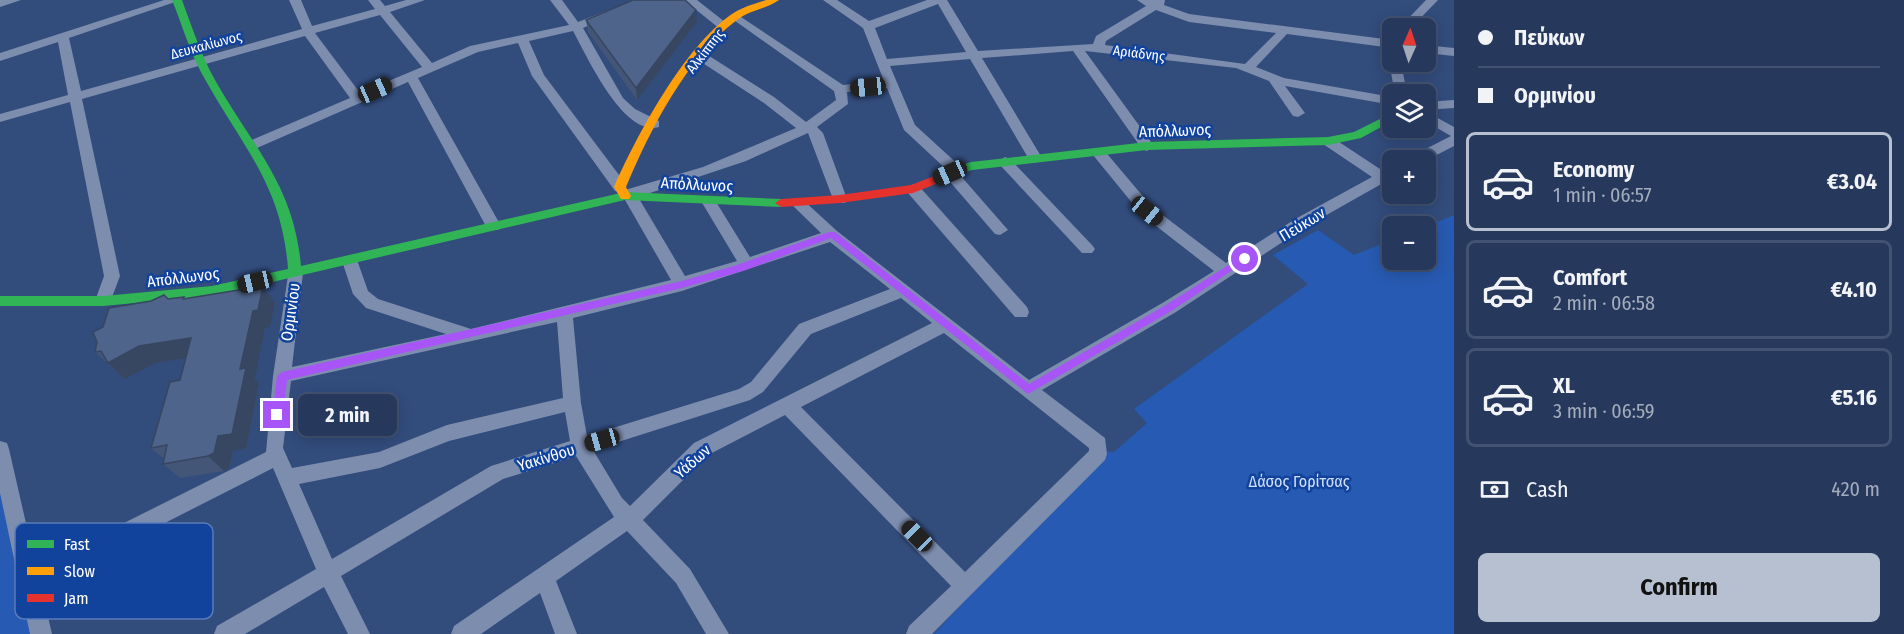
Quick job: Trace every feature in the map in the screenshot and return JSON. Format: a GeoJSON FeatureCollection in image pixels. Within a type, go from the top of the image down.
{"type":"FeatureCollection","features":[{"type":"Feature","properties":{"kind":"street"},"geometry":{"type":"LineString","coordinates":[[0,4],[15,0]]}},
{"type":"Feature","properties":{"kind":"street"},"geometry":{"type":"LineString","coordinates":[[0,57],[176,0]]}},
{"type":"Feature","properties":{"kind":"street","name":"Ορμινίου"},"geometry":{"type":"LineString","coordinates":[[176,0],[215,89],[278,186],[290,216],[296,243],[295,273],[274,442],[286,478],[328,573],[359,634]]}},
{"type":"Feature","properties":{"kind":"street"},"geometry":{"type":"LineString","coordinates":[[295,0],[309,33],[357,98]]}},
{"type":"Feature","properties":{"kind":"street"},"geometry":{"type":"LineString","coordinates":[[374,0],[429,67]]}},
{"type":"Feature","properties":{"kind":"street","name":"Δευκαλίωνος"},"geometry":{"type":"LineString","coordinates":[[0,118],[309,33],[419,0]]}},
{"type":"Feature","properties":{"kind":"street"},"geometry":{"type":"LineString","coordinates":[[556,0],[576,27],[618,100],[630,112],[654,124]]}},
{"type":"Feature","properties":{"kind":"street"},"geometry":{"type":"LineString","coordinates":[[252,145],[474,49],[576,27],[644,0]]}},
{"type":"Feature","properties":{"kind":"street"},"geometry":{"type":"LineString","coordinates":[[690,0],[724,26]]}},
{"type":"Feature","properties":{"kind":"street","name":"Αλκίππης"},"geometry":{"type":"LineString","coordinates":[[625,193],[633,157],[699,55],[735,16],[774,0]]}},
{"type":"Feature","properties":{"kind":"street"},"geometry":{"type":"LineString","coordinates":[[829,0],[868,26],[909,127],[954,172],[1000,230]]}},
{"type":"Feature","properties":{"kind":"street"},"geometry":{"type":"LineString","coordinates":[[868,26],[939,0],[1035,158]]}},
{"type":"Feature","properties":{"kind":"street"},"geometry":{"type":"LineString","coordinates":[[1143,0],[1160,3],[1190,18],[1382,43]]}},
{"type":"Feature","properties":{"kind":"street"},"geometry":{"type":"LineString","coordinates":[[1415,18],[1432,0]]}},
{"type":"Feature","properties":{"kind":"street"},"geometry":{"type":"LineString","coordinates":[[1098,48],[1100,39],[1160,3]]}},
{"type":"Feature","properties":{"kind":"street"},"geometry":{"type":"LineString","coordinates":[[625,193],[663,186],[765,147],[807,127],[841,103],[843,99],[840,89],[735,16]]}},
{"type":"Feature","properties":{"kind":"street"},"geometry":{"type":"LineString","coordinates":[[1249,67],[1280,37],[1283,30]]}},
{"type":"Feature","properties":{"kind":"street"},"geometry":{"type":"LineString","coordinates":[[63,36],[112,276],[103,301]]}},
{"type":"Feature","properties":{"kind":"street"},"geometry":{"type":"LineString","coordinates":[[522,38],[538,76],[625,193],[682,285]]}},
{"type":"Feature","properties":{"kind":"street"},"geometry":{"type":"LineString","coordinates":[[1076,47],[1146,146]]}},
{"type":"Feature","properties":{"kind":"street","name":"Αριάδνης"},"geometry":{"type":"LineString","coordinates":[[882,63],[1076,47],[1098,48],[1249,67],[1274,78],[1382,99]]}},
{"type":"Feature","properties":{"kind":"street"},"geometry":{"type":"LineString","coordinates":[[1436,50],[1454,52]]}},
{"type":"Feature","properties":{"kind":"street"},"geometry":{"type":"LineString","coordinates":[[699,55],[761,94],[816,133],[840,199]]}},
{"type":"Feature","properties":{"kind":"street"},"geometry":{"type":"LineString","coordinates":[[410,75],[493,226]]}},
{"type":"Feature","properties":{"kind":"street"},"geometry":{"type":"LineString","coordinates":[[1274,78],[1298,113]]}},
{"type":"Feature","properties":{"kind":"street"},"geometry":{"type":"LineString","coordinates":[[840,89],[890,84]]}},
{"type":"Feature","properties":{"kind":"street"},"geometry":{"type":"LineString","coordinates":[[1436,105],[1454,104]]}},
{"type":"Feature","properties":{"kind":"street","name":"Απόλλωνος"},"geometry":{"type":"LineString","coordinates":[[0,301],[103,301],[184,296],[350,261],[625,193],[708,201],[797,202],[840,199],[913,189],[954,172],[1005,162],[1146,146],[1328,141],[1357,135],[1382,121]]}},
{"type":"Feature","properties":{"kind":"street"},"geometry":{"type":"LineString","coordinates":[[1436,122],[1454,133]]}},
{"type":"Feature","properties":{"kind":"street"},"geometry":{"type":"LineString","coordinates":[[1434,150],[1454,140]]}},
{"type":"Feature","properties":{"kind":"street"},"geometry":{"type":"LineString","coordinates":[[1328,141],[1382,172]]}},
{"type":"Feature","properties":{"kind":"street"},"geometry":{"type":"LineString","coordinates":[[1098,152],[1147,211],[1226,271]]}},
{"type":"Feature","properties":{"kind":"street"},"geometry":{"type":"LineString","coordinates":[[1005,162],[1087,249]]}},
{"type":"Feature","properties":{"kind":"street","name":"Πεύκων"},"geometry":{"type":"LineString","coordinates":[[1028,389],[1226,271],[1302,222],[1382,178]]}},
{"type":"Feature","properties":{"kind":"street"},"geometry":{"type":"LineString","coordinates":[[913,189],[1021,312]]}},
{"type":"Feature","properties":{"kind":"street"},"geometry":{"type":"LineString","coordinates":[[708,201],[747,265]]}},
{"type":"Feature","properties":{"kind":"street"},"geometry":{"type":"LineString","coordinates":[[797,202],[832,235],[1093,439],[1100,450],[917,634]]}},
{"type":"Feature","properties":{"kind":"street"},"geometry":{"type":"LineString","coordinates":[[282,376],[471,335],[682,285],[832,235]]}},
{"type":"Feature","properties":{"kind":"street"},"geometry":{"type":"LineString","coordinates":[[350,261],[361,294],[372,304],[471,335]]}},
{"type":"Feature","properties":{"kind":"street","name":"Υακίνθου"},"geometry":{"type":"LineString","coordinates":[[225,634],[498,472],[744,395],[757,387],[805,329],[904,290]]}},
{"type":"Feature","properties":{"kind":"street"},"geometry":{"type":"LineString","coordinates":[[564,313],[572,403],[580,446],[615,504],[683,576],[718,634]]}},
{"type":"Feature","properties":{"kind":"street","name":"Υάδων"},"geometry":{"type":"LineString","coordinates":[[462,634],[630,519],[644,508],[702,449],[946,324]]}},
{"type":"Feature","properties":{"kind":"street"},"geometry":{"type":"LineString","coordinates":[[286,478],[380,460],[447,434],[572,403]]}},
{"type":"Feature","properties":{"kind":"street"},"geometry":{"type":"LineString","coordinates":[[787,405],[965,586]]}},
{"type":"Feature","properties":{"kind":"street"},"geometry":{"type":"LineString","coordinates":[[0,449],[17,523]]}},
{"type":"Feature","properties":{"kind":"street"},"geometry":{"type":"LineString","coordinates":[[145,523],[277,456]]}},
{"type":"Feature","properties":{"kind":"street"},"geometry":{"type":"LineString","coordinates":[[545,579],[566,634]]}},
{"type":"Feature","properties":{"kind":"street"},"geometry":{"type":"LineString","coordinates":[[38,619],[41,634]]}},
{"type":"Feature","properties":{"kind":"green space","name":"Δάσος Γορίτσας"},"geometry":{"type":"Polygon","coordinates":[[[1454,215],[1454,634],[934,634],[1104,451],[1114,452],[1147,423],[1134,409],[1308,284],[1273,255],[1318,230],[1354,255],[1382,244],[1382,270],[1436,270],[1436,222],[1454,215]]]}},
{"type":"Feature","properties":{"kind":"green space"},"geometry":{"type":"Polygon","coordinates":[[[0,480],[15,550],[15,619],[30,619],[33,634],[0,634],[0,480]]]}},
{"type":"Feature","properties":{"kind":"building"},"geometry":{"type":"Polygon","coordinates":[[[633,0],[685,0],[696,10],[636,88],[586,20],[633,0]]]}},
{"type":"Feature","properties":{"kind":"building"},"geometry":{"type":"Polygon","coordinates":[[[263,286],[258,310],[253,311],[240,369],[246,368],[232,434],[218,436],[214,453],[208,456],[163,464],[167,445],[151,448],[170,382],[180,380],[191,338],[139,346],[108,363],[101,351],[95,352],[97,342],[93,332],[103,327],[109,308],[151,301],[164,295],[168,299],[184,297],[183,299],[263,286]]]}},
{"type":"Feature","properties":{"kind":"traffic: fast"},"geometry":{"type":"LineString","coordinates":[[177,0],[205,70],[267,170],[278,193],[287,216],[293,243],[295,273]]}},
{"type":"Feature","properties":{"kind":"traffic: fast"},"geometry":{"type":"LineString","coordinates":[[960,170],[971,166],[1147,146],[1328,141],[1357,135],[1382,121]]}},
{"type":"Feature","properties":{"kind":"traffic: fast"},"geometry":{"type":"LineString","coordinates":[[0,301],[103,301],[212,291],[625,196],[781,203]]}},
{"type":"Feature","properties":{"kind":"traffic: slow"},"geometry":{"type":"LineString","coordinates":[[625,196],[620,187],[629,166],[653,120],[683,74],[699,53],[732,19],[747,10],[774,0]]}},
{"type":"Feature","properties":{"kind":"traffic: jam"},"geometry":{"type":"LineString","coordinates":[[781,203],[840,199],[913,189],[960,170]]}},
{"type":"Feature","properties":{"kind":"route"},"geometry":{"type":"LineString","coordinates":[[277,415],[282,376],[471,335],[682,285],[740,268],[832,235],[1028,389],[1170,307],[1245,259]]}}]}
